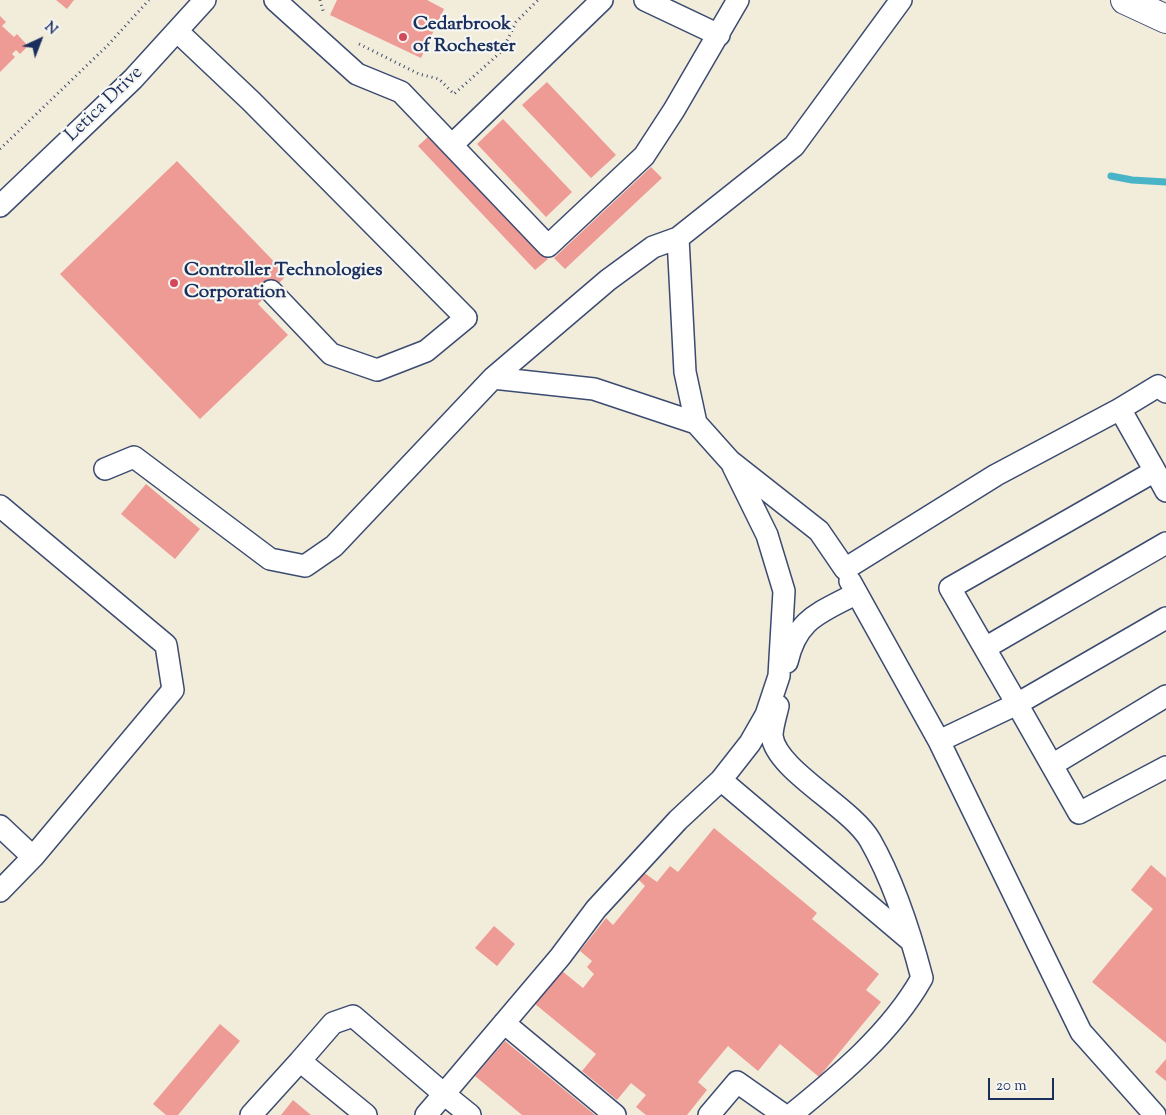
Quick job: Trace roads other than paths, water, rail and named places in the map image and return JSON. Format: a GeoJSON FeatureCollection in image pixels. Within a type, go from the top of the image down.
{"type":"FeatureCollection","features":[{"type":"Feature","properties":{"kind":"main road"},"geometry":{"type":"LineString","coordinates":[[1125,0],[1166,19]]}},
{"type":"Feature","properties":{"kind":"street","name":"Letica Drive"},"geometry":{"type":"LineString","coordinates":[[0,206],[133,79],[178,32],[205,0]]}},
{"type":"Feature","properties":{"kind":"street"},"geometry":{"type":"LineString","coordinates":[[275,0],[357,74],[401,92],[548,246],[644,156],[719,35],[738,0]]}},
{"type":"Feature","properties":{"kind":"street"},"geometry":{"type":"LineString","coordinates":[[452,144],[602,0]]}},
{"type":"Feature","properties":{"kind":"street"},"geometry":{"type":"LineString","coordinates":[[645,0],[719,35]]}},
{"type":"Feature","properties":{"kind":"street"},"geometry":{"type":"LineString","coordinates":[[105,469],[134,457],[270,559],[305,566],[334,546],[493,378],[608,280],[653,247],[678,238],[794,146],[901,0]]}},
{"type":"Feature","properties":{"kind":"street"},"geometry":{"type":"LineString","coordinates":[[178,32],[251,100],[466,318],[426,350],[377,370],[331,354],[271,291]]}},
{"type":"Feature","properties":{"kind":"street"},"geometry":{"type":"LineString","coordinates":[[678,238],[685,372],[696,422],[730,461],[819,531],[845,569],[855,594],[939,740],[1081,1032],[1155,1115]]}},
{"type":"Feature","properties":{"kind":"street"},"geometry":{"type":"LineString","coordinates":[[493,378],[594,389],[696,422]]}},
{"type":"Feature","properties":{"kind":"street"},"geometry":{"type":"LineString","coordinates":[[845,569],[996,474],[1120,409],[1158,386],[1166,392]]}},
{"type":"Feature","properties":{"kind":"street"},"geometry":{"type":"LineString","coordinates":[[1120,409],[1166,491]]}},
{"type":"Feature","properties":{"kind":"street"},"geometry":{"type":"LineString","coordinates":[[426,1115],[560,957],[596,909],[678,820],[722,780],[750,743],[766,715],[779,676],[784,590],[767,536],[730,461]]}},
{"type":"Feature","properties":{"kind":"street"},"geometry":{"type":"LineString","coordinates":[[1155,471],[950,588],[1079,813],[1166,767]]}},
{"type":"Feature","properties":{"kind":"street"},"geometry":{"type":"LineString","coordinates":[[0,506],[166,645],[172,690],[33,857],[0,891]]}},
{"type":"Feature","properties":{"kind":"street"},"geometry":{"type":"LineString","coordinates":[[985,648],[1166,543]]}},
{"type":"Feature","properties":{"kind":"street"},"geometry":{"type":"LineString","coordinates":[[790,1115],[843,1073],[911,998],[922,978],[912,942],[885,871],[869,838],[857,824],[779,754],[772,734],[789,656],[802,625],[810,618],[855,594]]}},
{"type":"Feature","properties":{"kind":"street"},"geometry":{"type":"LineString","coordinates":[[939,740],[1017,704],[1166,618]]}},
{"type":"Feature","properties":{"kind":"street"},"geometry":{"type":"LineString","coordinates":[[1052,764],[1166,696]]}},
{"type":"Feature","properties":{"kind":"street"},"geometry":{"type":"LineString","coordinates":[[722,780],[912,942]]}},
{"type":"Feature","properties":{"kind":"street"},"geometry":{"type":"LineString","coordinates":[[0,826],[33,857]]}},
{"type":"Feature","properties":{"kind":"street"},"geometry":{"type":"LineString","coordinates":[[251,1115],[333,1023],[353,1016],[470,1115]]}},
{"type":"Feature","properties":{"kind":"street"},"geometry":{"type":"LineString","coordinates":[[504,1023],[614,1115]]}},
{"type":"Feature","properties":{"kind":"street"},"geometry":{"type":"LineString","coordinates":[[300,1061],[366,1115]]}},
{"type":"Feature","properties":{"kind":"street"},"geometry":{"type":"LineString","coordinates":[[709,1115],[737,1082],[784,1115]]}},
{"type":"Feature","properties":{"kind":"waterway"},"geometry":{"type":"LineString","coordinates":[[1111,176],[1132,180],[1166,182]]}},
{"type":"Feature","properties":{"kind":"place","name":"Cedarbrook of Rochester"},"geometry":{"type":"Point","coordinates":[403,37]}},
{"type":"Feature","properties":{"kind":"place","name":"Controller Technologies Corporation"},"geometry":{"type":"Point","coordinates":[174,283]}}]}
